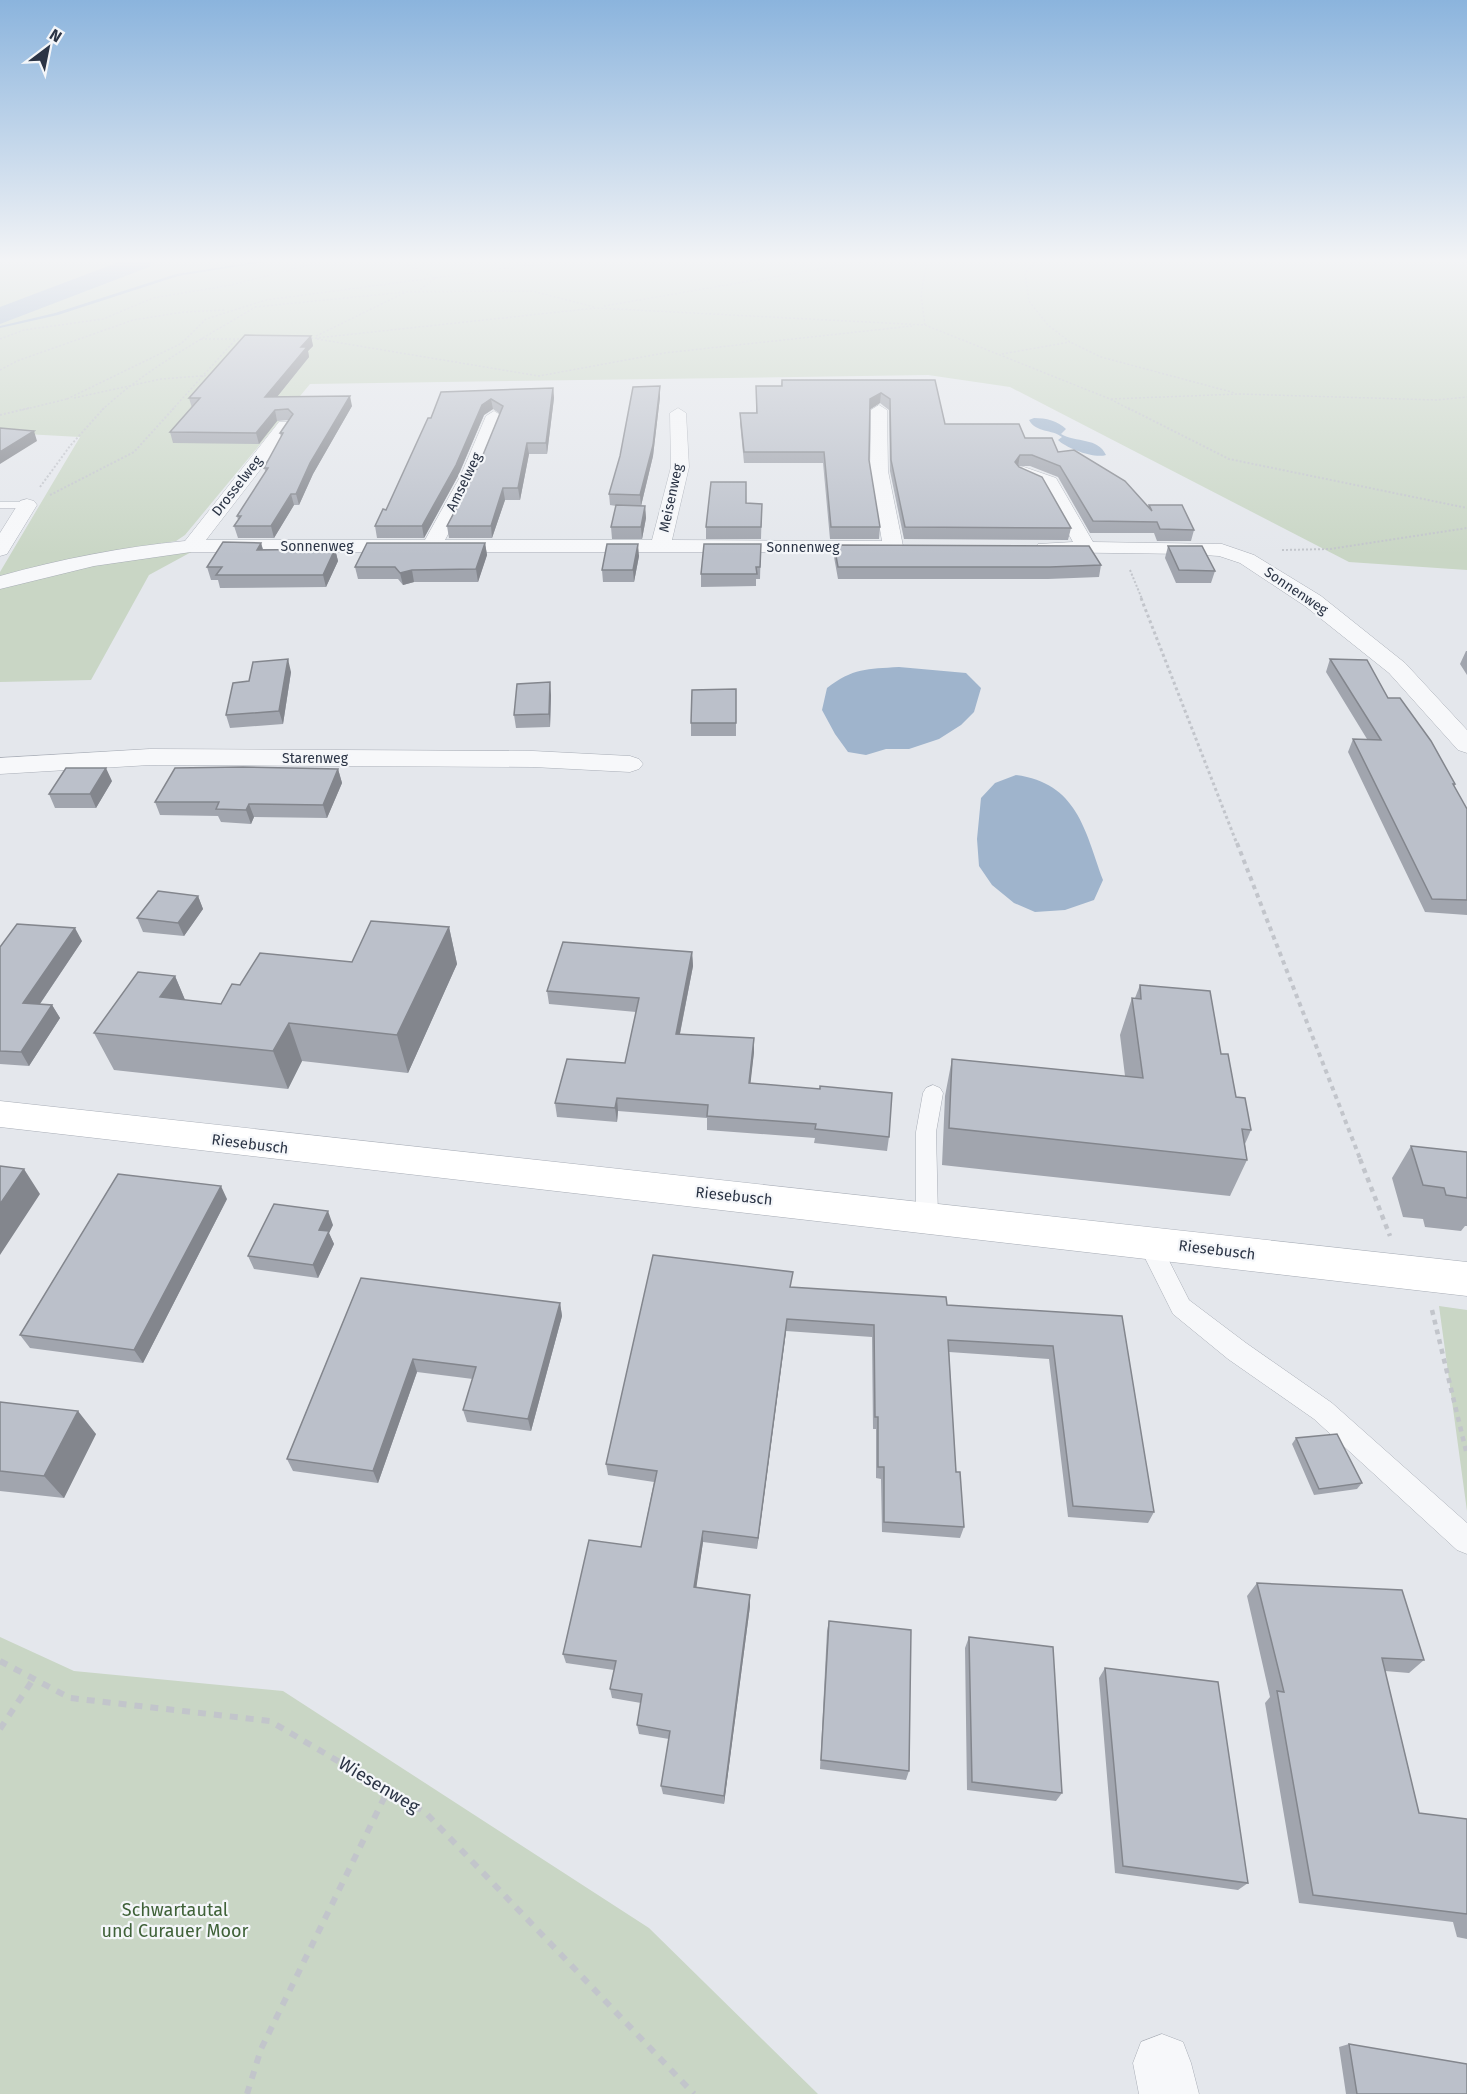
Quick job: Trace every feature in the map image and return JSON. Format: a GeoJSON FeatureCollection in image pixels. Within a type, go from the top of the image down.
{"type":"FeatureCollection","features":[{"type":"Feature","properties":{"kind":"main road","name":"Riesebusch"},"geometry":{"type":"LineString","coordinates":[[0,1114],[339,1154],[927,1217],[1467,1279]]}},
{"type":"Feature","properties":{"kind":"street"},"geometry":{"type":"LineString","coordinates":[[879,410],[879,471],[893,546]]}},
{"type":"Feature","properties":{"kind":"street","name":"Meisenweg"},"geometry":{"type":"LineString","coordinates":[[660,547],[680,467],[678,413]]}},
{"type":"Feature","properties":{"kind":"street","name":"Amselweg"},"geometry":{"type":"LineString","coordinates":[[431,547],[469,477],[494,416]]}},
{"type":"Feature","properties":{"kind":"street","name":"Drosselweg"},"geometry":{"type":"LineString","coordinates":[[191,546],[241,479],[285,426]]}},
{"type":"Feature","properties":{"kind":"street"},"geometry":{"type":"LineString","coordinates":[[1024,472],[1049,482],[1086,548]]}},
{"type":"Feature","properties":{"kind":"street"},"geometry":{"type":"LineString","coordinates":[[0,550],[27,505]]}},
{"type":"Feature","properties":{"kind":"street","name":"Sonnenweg"},"geometry":{"type":"LineString","coordinates":[[0,583],[97,559],[191,546],[916,547]]}},
{"type":"Feature","properties":{"kind":"street","name":"Sonnenweg"},"geometry":{"type":"LineString","coordinates":[[1029,548],[1187,548],[1222,550],[1247,559],[1313,601],[1397,668],[1467,745]]}},
{"type":"Feature","properties":{"kind":"street","name":"Starenweg"},"geometry":{"type":"LineString","coordinates":[[0,766],[150,757],[533,759],[630,764]]}},
{"type":"Feature","properties":{"kind":"lane"},"geometry":{"type":"LineString","coordinates":[[0,504],[27,505]]}},
{"type":"Feature","properties":{"kind":"lane"},"geometry":{"type":"LineString","coordinates":[[927,1217],[926,1132],[933,1093]]}},
{"type":"Feature","properties":{"kind":"lane"},"geometry":{"type":"LineString","coordinates":[[1148,1242],[1181,1307],[1237,1351],[1323,1411],[1467,1541]]}},
{"type":"Feature","properties":{"kind":"path"},"geometry":{"type":"LineString","coordinates":[[0,370],[21,360]]}},
{"type":"Feature","properties":{"kind":"path"},"geometry":{"type":"LineString","coordinates":[[67,399],[148,360]]}},
{"type":"Feature","properties":{"kind":"path"},"geometry":{"type":"LineString","coordinates":[[27,505],[69,444],[127,387],[169,360]]}},
{"type":"Feature","properties":{"kind":"path"},"geometry":{"type":"LineString","coordinates":[[27,505],[89,477],[134,452],[217,360]]}},
{"type":"Feature","properties":{"kind":"path"},"geometry":{"type":"LineString","coordinates":[[439,360],[539,376],[627,360]]}},
{"type":"Feature","properties":{"kind":"path"},"geometry":{"type":"LineString","coordinates":[[1014,360],[1110,399],[1229,459],[1467,508]]}},
{"type":"Feature","properties":{"kind":"path"},"geometry":{"type":"LineString","coordinates":[[1111,360],[1239,394]]}},
{"type":"Feature","properties":{"kind":"path"},"geometry":{"type":"LineString","coordinates":[[0,415],[159,380],[213,375]]}},
{"type":"Feature","properties":{"kind":"path"},"geometry":{"type":"LineString","coordinates":[[1110,399],[1239,394],[1437,400],[1467,397]]}},
{"type":"Feature","properties":{"kind":"path"},"geometry":{"type":"LineString","coordinates":[[1222,550],[1330,549],[1467,528]]}},
{"type":"Feature","properties":{"kind":"path"},"geometry":{"type":"LineString","coordinates":[[1119,548],[1132,574],[1404,1272],[1434,1313],[1467,1455]]}},
{"type":"Feature","properties":{"kind":"path","name":"Wiesenweg"},"geometry":{"type":"LineString","coordinates":[[0,1661],[70,1698],[270,1721],[426,1813],[694,2094]]}},
{"type":"Feature","properties":{"kind":"path"},"geometry":{"type":"LineString","coordinates":[[0,1729],[34,1678]]}},
{"type":"Feature","properties":{"kind":"path"},"geometry":{"type":"LineString","coordinates":[[247,2094],[261,2049],[388,1790]]}},
{"type":"Feature","properties":{"kind":"green space"},"geometry":{"type":"Polygon","coordinates":[[[0,360],[1467,360],[1467,570],[1349,562],[1010,387],[928,375],[310,384],[185,535],[176,541],[96,554],[0,578],[0,572],[80,437],[25,434],[0,438],[0,360]]]}},
{"type":"Feature","properties":{"kind":"green space"},"geometry":{"type":"Polygon","coordinates":[[[195,550],[149,575],[91,680],[0,682],[0,587],[97,563],[195,550]]]}},
{"type":"Feature","properties":{"kind":"green space"},"geometry":{"type":"Polygon","coordinates":[[[1439,1306],[1467,1310],[1467,1511],[1439,1306]]]}},
{"type":"Feature","properties":{"kind":"green space","name":"Schwartautal und Curauer Moor"},"geometry":{"type":"Polygon","coordinates":[[[0,1637],[74,1671],[283,1691],[649,1928],[818,2094],[0,2094],[0,1637]]]}},
{"type":"Feature","properties":{"kind":"water"},"geometry":{"type":"Polygon","coordinates":[[[1047,419],[1059,424],[1066,429],[1061,434],[1098,445],[1106,455],[1088,454],[1067,446],[1058,440],[1062,437],[1032,424],[1029,420],[1047,419]]]}},
{"type":"Feature","properties":{"kind":"water"},"geometry":{"type":"Polygon","coordinates":[[[899,667],[966,673],[981,688],[974,712],[961,725],[939,739],[909,749],[886,749],[866,755],[848,752],[822,710],[827,688],[853,673],[899,667]]]}},
{"type":"Feature","properties":{"kind":"water"},"geometry":{"type":"Polygon","coordinates":[[[1016,775],[1037,780],[1053,788],[1076,812],[1084,827],[1103,880],[1094,900],[1065,910],[1035,912],[1014,903],[992,885],[979,866],[977,839],[981,798],[995,783],[1016,775]]]}},
{"type":"Feature","properties":{"kind":"building"},"geometry":{"type":"Polygon","coordinates":[[[223,360],[296,360],[265,397],[350,396],[310,463],[296,494],[291,494],[271,526],[234,526],[241,516],[237,516],[268,468],[264,468],[283,433],[280,433],[293,414],[288,409],[275,410],[256,433],[170,432],[200,398],[189,398],[223,360]]]}},
{"type":"Feature","properties":{"kind":"building"},"geometry":{"type":"Polygon","coordinates":[[[782,380],[935,380],[945,424],[1019,424],[1025,438],[1052,438],[1058,452],[1074,450],[1125,481],[1152,511],[1149,505],[1182,505],[1194,530],[1160,529],[1157,522],[1093,521],[1060,466],[1032,455],[1020,455],[1015,462],[1019,467],[1042,477],[1071,528],[905,527],[891,460],[890,399],[881,393],[870,399],[869,460],[880,527],[831,527],[824,452],[744,452],[740,413],[757,413],[756,386],[782,386],[782,380]]]}},
{"type":"Feature","properties":{"kind":"building"},"geometry":{"type":"Polygon","coordinates":[[[660,386],[653,445],[640,495],[609,494],[620,456],[633,387],[660,386]]]}},
{"type":"Feature","properties":{"kind":"building"},"geometry":{"type":"Polygon","coordinates":[[[553,388],[546,443],[527,443],[518,488],[503,488],[491,526],[447,526],[478,467],[503,406],[491,399],[482,405],[456,465],[422,526],[375,526],[383,509],[386,510],[428,418],[431,418],[441,392],[553,388]]]}},
{"type":"Feature","properties":{"kind":"building"},"geometry":{"type":"Polygon","coordinates":[[[0,428],[34,431],[0,452],[0,428]]]}},
{"type":"Feature","properties":{"kind":"building"},"geometry":{"type":"Polygon","coordinates":[[[711,482],[746,482],[746,503],[762,504],[761,527],[706,527],[711,482]]]}},
{"type":"Feature","properties":{"kind":"building"},"geometry":{"type":"Polygon","coordinates":[[[616,505],[645,506],[641,527],[611,527],[616,505]]]}},
{"type":"Feature","properties":{"kind":"building"},"geometry":{"type":"Polygon","coordinates":[[[223,542],[261,543],[257,550],[335,549],[323,575],[216,575],[222,567],[207,567],[223,542]]]}},
{"type":"Feature","properties":{"kind":"building"},"geometry":{"type":"Polygon","coordinates":[[[367,543],[485,543],[476,569],[412,570],[400,573],[395,567],[355,567],[367,543]]]}},
{"type":"Feature","properties":{"kind":"building"},"geometry":{"type":"Polygon","coordinates":[[[607,544],[638,544],[633,570],[602,570],[607,544]]]}},
{"type":"Feature","properties":{"kind":"building"},"geometry":{"type":"Polygon","coordinates":[[[704,544],[761,544],[760,567],[756,567],[757,574],[701,574],[704,544]]]}},
{"type":"Feature","properties":{"kind":"building"},"geometry":{"type":"Polygon","coordinates":[[[834,545],[1089,546],[1101,565],[838,567],[834,545]]]}},
{"type":"Feature","properties":{"kind":"building"},"geometry":{"type":"Polygon","coordinates":[[[1168,546],[1202,546],[1215,571],[1179,570],[1168,546]]]}},
{"type":"Feature","properties":{"kind":"building"},"geometry":{"type":"Polygon","coordinates":[[[288,659],[279,711],[226,715],[233,683],[249,681],[253,662],[288,659]]]}},
{"type":"Feature","properties":{"kind":"building"},"geometry":{"type":"Polygon","coordinates":[[[1330,659],[1367,660],[1388,698],[1400,698],[1431,741],[1467,809],[1467,900],[1432,899],[1353,739],[1381,740],[1330,659]]]}},
{"type":"Feature","properties":{"kind":"building"},"geometry":{"type":"Polygon","coordinates":[[[550,682],[549,714],[514,715],[517,684],[550,682]]]}},
{"type":"Feature","properties":{"kind":"building"},"geometry":{"type":"Polygon","coordinates":[[[736,689],[736,723],[691,723],[692,690],[736,689]]]}},
{"type":"Feature","properties":{"kind":"building"},"geometry":{"type":"Polygon","coordinates":[[[66,768],[106,768],[90,794],[49,794],[66,768]]]}},
{"type":"Feature","properties":{"kind":"building"},"geometry":{"type":"Polygon","coordinates":[[[175,768],[338,769],[323,805],[249,804],[246,810],[216,809],[219,802],[155,802],[175,768]]]}},
{"type":"Feature","properties":{"kind":"building"},"geometry":{"type":"Polygon","coordinates":[[[158,891],[198,896],[178,923],[137,918],[158,891]]]}},
{"type":"Feature","properties":{"kind":"building"},"geometry":{"type":"Polygon","coordinates":[[[371,921],[449,927],[397,1035],[289,1023],[273,1051],[94,1033],[138,972],[175,976],[160,997],[221,1004],[232,984],[240,985],[260,953],[352,962],[371,921]]]}},
{"type":"Feature","properties":{"kind":"building"},"geometry":{"type":"Polygon","coordinates":[[[17,924],[75,928],[23,1003],[52,1005],[21,1052],[0,1051],[0,947],[17,924]]]}},
{"type":"Feature","properties":{"kind":"building"},"geometry":{"type":"Polygon","coordinates":[[[563,942],[692,952],[676,1034],[754,1038],[749,1083],[820,1089],[820,1086],[892,1093],[889,1137],[815,1129],[816,1124],[707,1116],[708,1105],[617,1098],[615,1108],[555,1103],[567,1059],[625,1063],[639,998],[547,991],[563,942]]]}},
{"type":"Feature","properties":{"kind":"building"},"geometry":{"type":"Polygon","coordinates":[[[1140,985],[1210,991],[1221,1054],[1228,1054],[1236,1097],[1245,1098],[1251,1130],[1242,1129],[1247,1160],[949,1128],[952,1059],[1143,1078],[1132,998],[1141,999],[1140,985]]]}},
{"type":"Feature","properties":{"kind":"building"},"geometry":{"type":"Polygon","coordinates":[[[1411,1146],[1467,1152],[1467,1198],[1446,1195],[1444,1188],[1423,1185],[1411,1146]]]}},
{"type":"Feature","properties":{"kind":"building"},"geometry":{"type":"Polygon","coordinates":[[[0,1166],[24,1169],[0,1204],[0,1166]]]}},
{"type":"Feature","properties":{"kind":"building"},"geometry":{"type":"Polygon","coordinates":[[[118,1174],[221,1186],[134,1350],[20,1335],[118,1174]]]}},
{"type":"Feature","properties":{"kind":"building"},"geometry":{"type":"Polygon","coordinates":[[[274,1204],[328,1211],[319,1230],[329,1231],[313,1265],[248,1256],[274,1204]]]}},
{"type":"Feature","properties":{"kind":"building"},"geometry":{"type":"Polygon","coordinates":[[[653,1255],[793,1272],[790,1287],[946,1297],[947,1305],[1122,1316],[1154,1512],[1073,1506],[1053,1346],[948,1340],[956,1472],[960,1472],[964,1527],[884,1522],[884,1467],[878,1467],[878,1417],[875,1417],[874,1325],[787,1319],[758,1538],[703,1531],[694,1587],[750,1595],[724,1796],[661,1786],[670,1731],[637,1725],[642,1694],[610,1689],[616,1661],[563,1654],[589,1540],[641,1547],[657,1471],[606,1464],[653,1255]]]}},
{"type":"Feature","properties":{"kind":"building"},"geometry":{"type":"Polygon","coordinates":[[[361,1278],[560,1303],[528,1419],[463,1410],[476,1367],[413,1359],[373,1471],[287,1459],[361,1278]]]}},
{"type":"Feature","properties":{"kind":"building"},"geometry":{"type":"Polygon","coordinates":[[[0,1402],[78,1411],[44,1476],[0,1471],[0,1402]]]}},
{"type":"Feature","properties":{"kind":"building"},"geometry":{"type":"Polygon","coordinates":[[[1337,1434],[1362,1483],[1319,1489],[1296,1438],[1337,1434]]]}},
{"type":"Feature","properties":{"kind":"building"},"geometry":{"type":"Polygon","coordinates":[[[1257,1583],[1402,1590],[1424,1660],[1382,1658],[1419,1813],[1467,1819],[1467,1914],[1313,1895],[1277,1691],[1284,1692],[1257,1583]]]}},
{"type":"Feature","properties":{"kind":"building"},"geometry":{"type":"Polygon","coordinates":[[[829,1621],[911,1630],[909,1771],[821,1760],[829,1621]]]}},
{"type":"Feature","properties":{"kind":"building"},"geometry":{"type":"Polygon","coordinates":[[[969,1637],[1053,1647],[1062,1793],[972,1782],[969,1637]]]}},
{"type":"Feature","properties":{"kind":"building"},"geometry":{"type":"Polygon","coordinates":[[[1105,1668],[1218,1682],[1248,1883],[1123,1866],[1105,1668]]]}},
{"type":"Feature","properties":{"kind":"building"},"geometry":{"type":"Polygon","coordinates":[[[1349,2044],[1467,2064],[1467,2094],[1357,2094],[1349,2044]]]}}]}
